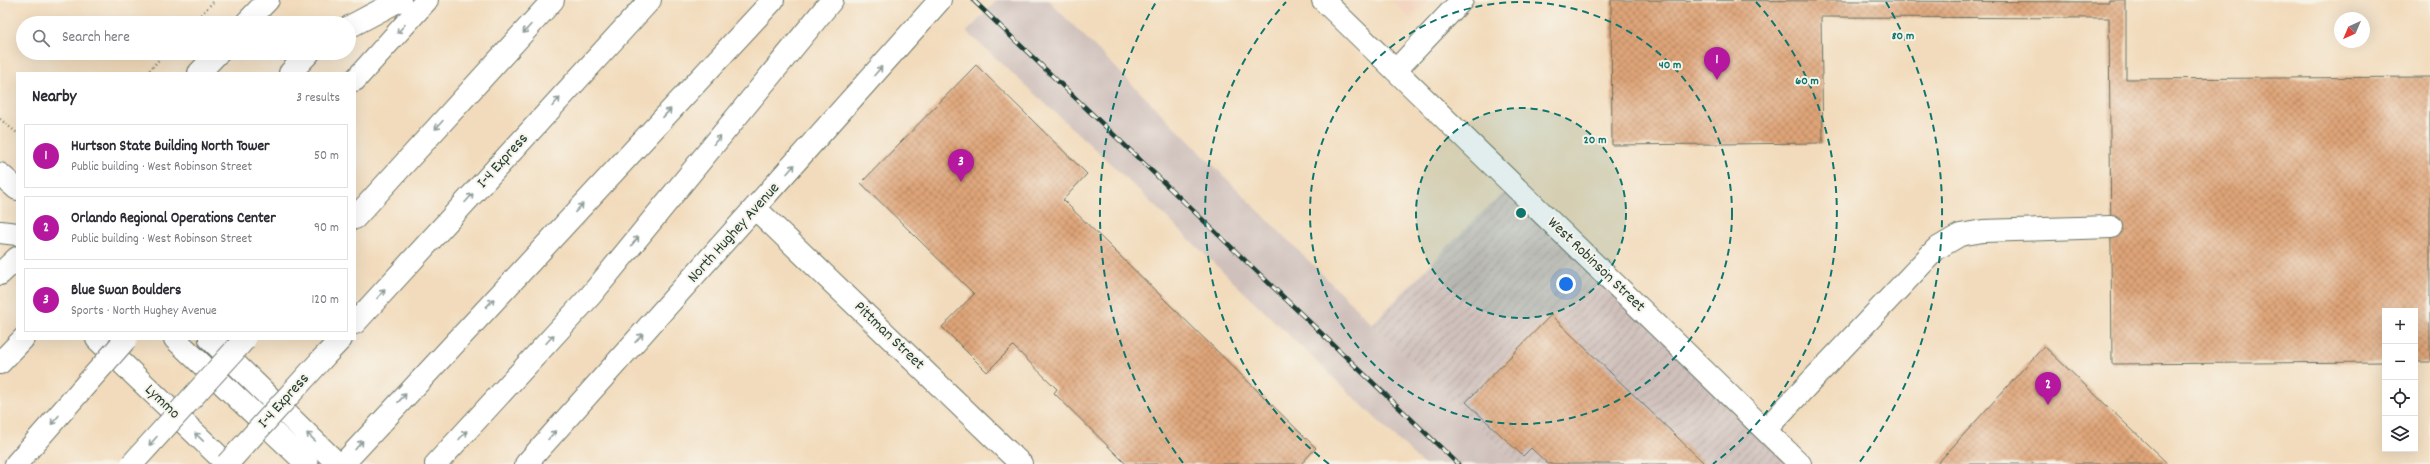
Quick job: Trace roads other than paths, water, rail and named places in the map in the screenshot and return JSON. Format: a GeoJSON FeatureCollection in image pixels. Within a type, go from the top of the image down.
{"type":"FeatureCollection","features":[{"type":"Feature","properties":{"kind":"main road"},"geometry":{"type":"LineString","coordinates":[[253,16],[268,0]]}},
{"type":"Feature","properties":{"kind":"main road"},"geometry":{"type":"LineString","coordinates":[[356,23],[400,0]]}},
{"type":"Feature","properties":{"kind":"main road"},"geometry":{"type":"LineString","coordinates":[[356,79],[427,0]]}},
{"type":"Feature","properties":{"kind":"main road"},"geometry":{"type":"LineString","coordinates":[[356,217],[553,0]]}},
{"type":"Feature","properties":{"kind":"main road","name":"I-4 Express"},"geometry":{"type":"LineString","coordinates":[[356,322],[650,0]]}},
{"type":"Feature","properties":{"kind":"main road"},"geometry":{"type":"LineString","coordinates":[[343,464],[375,427],[773,0]]}},
{"type":"Feature","properties":{"kind":"main road"},"geometry":{"type":"LineString","coordinates":[[436,464],[591,295],[832,0]]}},
{"type":"Feature","properties":{"kind":"main road","name":"North Hughey Avenue"},"geometry":{"type":"LineString","coordinates":[[526,464],[940,0]]}},
{"type":"Feature","properties":{"kind":"main road","name":"West Robinson Street"},"geometry":{"type":"LineString","coordinates":[[1323,0],[1800,464]]}},
{"type":"Feature","properties":{"kind":"main road"},"geometry":{"type":"LineString","coordinates":[[1396,70],[1462,0]]}},
{"type":"Feature","properties":{"kind":"main road"},"geometry":{"type":"LineString","coordinates":[[200,72],[211,60]]}},
{"type":"Feature","properties":{"kind":"main road"},"geometry":{"type":"LineString","coordinates":[[291,72],[303,60]]}},
{"type":"Feature","properties":{"kind":"main road"},"geometry":{"type":"LineString","coordinates":[[0,174],[16,188]]}},
{"type":"Feature","properties":{"kind":"main road","name":"Pittman Street"},"geometry":{"type":"LineString","coordinates":[[756,208],[1021,464]]}},
{"type":"Feature","properties":{"kind":"main road"},"geometry":{"type":"LineString","coordinates":[[1765,430],[1936,249],[1960,235],[1998,229],[2111,227]]}},
{"type":"Feature","properties":{"kind":"main road"},"geometry":{"type":"LineString","coordinates":[[0,232],[16,234]]}},
{"type":"Feature","properties":{"kind":"main road"},"geometry":{"type":"LineString","coordinates":[[0,363],[22,340]]}},
{"type":"Feature","properties":{"kind":"main road","name":"Lymmo"},"geometry":{"type":"LineString","coordinates":[[98,340],[227,464]]}},
{"type":"Feature","properties":{"kind":"main road"},"geometry":{"type":"LineString","coordinates":[[16,464],[125,340]]}},
{"type":"Feature","properties":{"kind":"main road"},"geometry":{"type":"LineString","coordinates":[[176,340],[307,464]]}},
{"type":"Feature","properties":{"kind":"main road"},"geometry":{"type":"LineString","coordinates":[[211,340],[338,464]]}},
{"type":"Feature","properties":{"kind":"main road"},"geometry":{"type":"LineString","coordinates":[[132,464],[244,340]]}},
{"type":"Feature","properties":{"kind":"main road","name":"I-4 Express"},"geometry":{"type":"LineString","coordinates":[[227,464],[339,340]]}},
{"type":"Feature","properties":{"kind":"railway"},"geometry":{"type":"LineString","coordinates":[[973,0],[1458,464]]}},
{"type":"Feature","properties":{"kind":"place","name":"Hurtson State Building North Tower"},"geometry":{"type":"Point","coordinates":[1717,80]}},
{"type":"Feature","properties":{"kind":"place","name":"Blue Swan Boulders"},"geometry":{"type":"Point","coordinates":[961,182]}},
{"type":"Feature","properties":{"kind":"place","name":"Orlando Regional Operations Center"},"geometry":{"type":"Point","coordinates":[2048,405]}}]}
